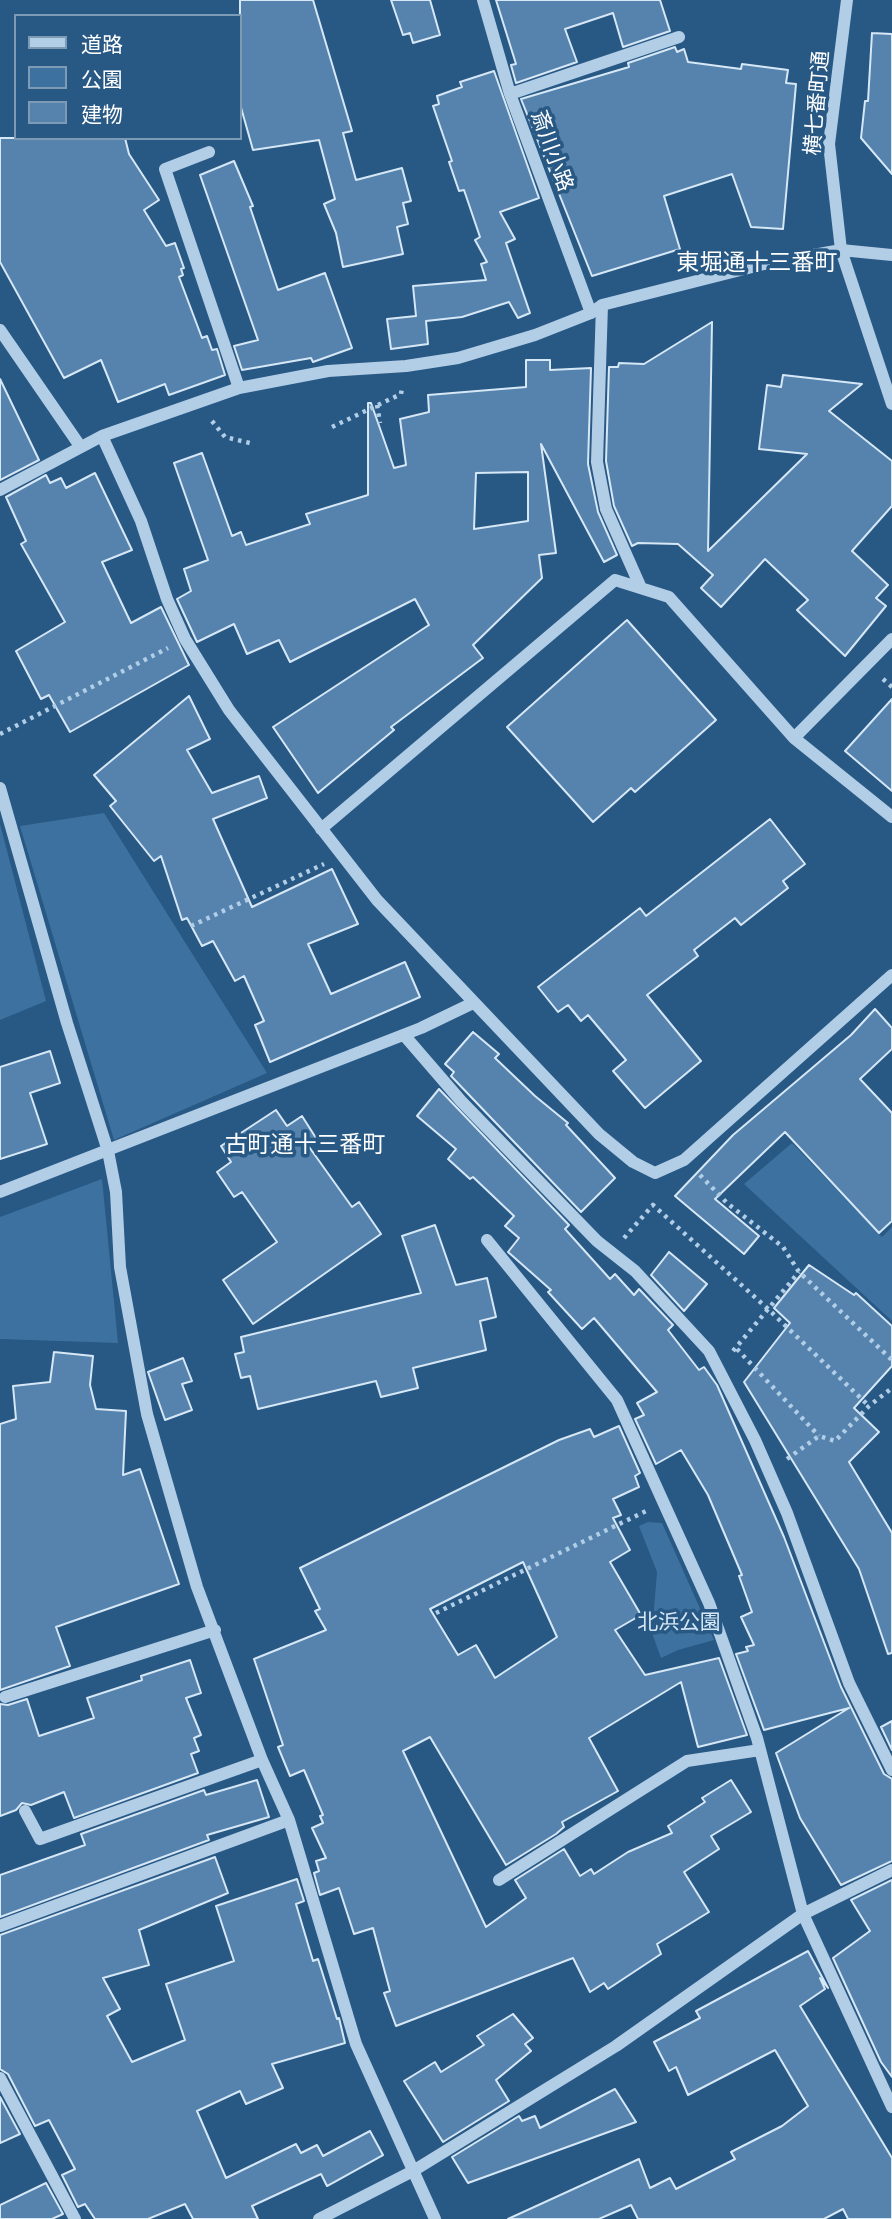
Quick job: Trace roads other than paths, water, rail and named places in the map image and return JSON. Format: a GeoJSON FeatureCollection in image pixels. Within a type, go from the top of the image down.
{"type":"FeatureCollection","features":[{"type":"Feature","properties":{"kind":"street","name":"斎川小路"},"geometry":{"type":"LineString","coordinates":[[483,0],[510,94],[591,313]]}},
{"type":"Feature","properties":{"kind":"street","name":"横七番町通"},"geometry":{"type":"LineString","coordinates":[[847,0],[829,144],[841,250],[892,404]]}},
{"type":"Feature","properties":{"kind":"street"},"geometry":{"type":"LineString","coordinates":[[510,94],[679,37]]}},
{"type":"Feature","properties":{"kind":"street"},"geometry":{"type":"LineString","coordinates":[[209,152],[166,169],[239,388]]}},
{"type":"Feature","properties":{"kind":"street"},"geometry":{"type":"LineString","coordinates":[[0,490],[102,436],[239,388],[328,371],[407,366],[458,358],[535,335],[591,313],[603,304],[764,264],[841,250],[892,255]]}},
{"type":"Feature","properties":{"kind":"street"},"geometry":{"type":"LineString","coordinates":[[603,304],[597,462],[607,509],[641,588]]}},
{"type":"Feature","properties":{"kind":"street"},"geometry":{"type":"LineString","coordinates":[[0,330],[80,446]]}},
{"type":"Feature","properties":{"kind":"street"},"geometry":{"type":"LineString","coordinates":[[102,436],[141,521],[185,639],[229,710],[340,856],[377,900],[599,1134],[633,1163],[654,1173],[684,1160],[892,975]]}},
{"type":"Feature","properties":{"kind":"street"},"geometry":{"type":"LineString","coordinates":[[321,829],[615,580],[669,597],[794,738],[892,817]]}},
{"type":"Feature","properties":{"kind":"street"},"geometry":{"type":"LineString","coordinates":[[794,738],[892,639]]}},
{"type":"Feature","properties":{"kind":"street"},"geometry":{"type":"LineString","coordinates":[[0,788],[67,1023],[108,1152],[116,1192],[120,1267],[148,1414],[197,1587],[262,1760],[289,1820],[356,2044],[435,2219]]}},
{"type":"Feature","properties":{"kind":"street"},"geometry":{"type":"LineString","coordinates":[[0,1192],[404,1035],[473,1003]]}},
{"type":"Feature","properties":{"kind":"street"},"geometry":{"type":"LineString","coordinates":[[404,1035],[461,1101],[612,1252],[635,1270],[709,1351],[769,1472],[849,1683],[892,1769]]}},
{"type":"Feature","properties":{"kind":"street"},"geometry":{"type":"LineString","coordinates":[[487,1240],[617,1400],[709,1604],[760,1750],[803,1914],[892,2107]]}},
{"type":"Feature","properties":{"kind":"street"},"geometry":{"type":"LineString","coordinates":[[5,1697],[215,1630]]}},
{"type":"Feature","properties":{"kind":"street"},"geometry":{"type":"LineString","coordinates":[[499,1880],[687,1761],[760,1750]]}},
{"type":"Feature","properties":{"kind":"street"},"geometry":{"type":"LineString","coordinates":[[25,1811],[40,1839],[262,1760]]}},
{"type":"Feature","properties":{"kind":"street"},"geometry":{"type":"LineString","coordinates":[[0,1926],[289,1820]]}},
{"type":"Feature","properties":{"kind":"street"},"geometry":{"type":"LineString","coordinates":[[318,2219],[413,2171],[616,2046],[803,1914],[892,1870]]}},
{"type":"Feature","properties":{"kind":"street"},"geometry":{"type":"LineString","coordinates":[[0,2078],[75,2219]]}},
{"type":"Feature","properties":{"kind":"district","name":"東堀通十三番町"},"geometry":{"type":"Point","coordinates":[757,263]}},
{"type":"Feature","properties":{"kind":"district","name":"古町通十三番町"},"geometry":{"type":"Point","coordinates":[305,1145]}},
{"type":"Feature","properties":{"kind":"park label","name":"北浜公園"},"geometry":{"type":"Point","coordinates":[679,1622]}}]}
